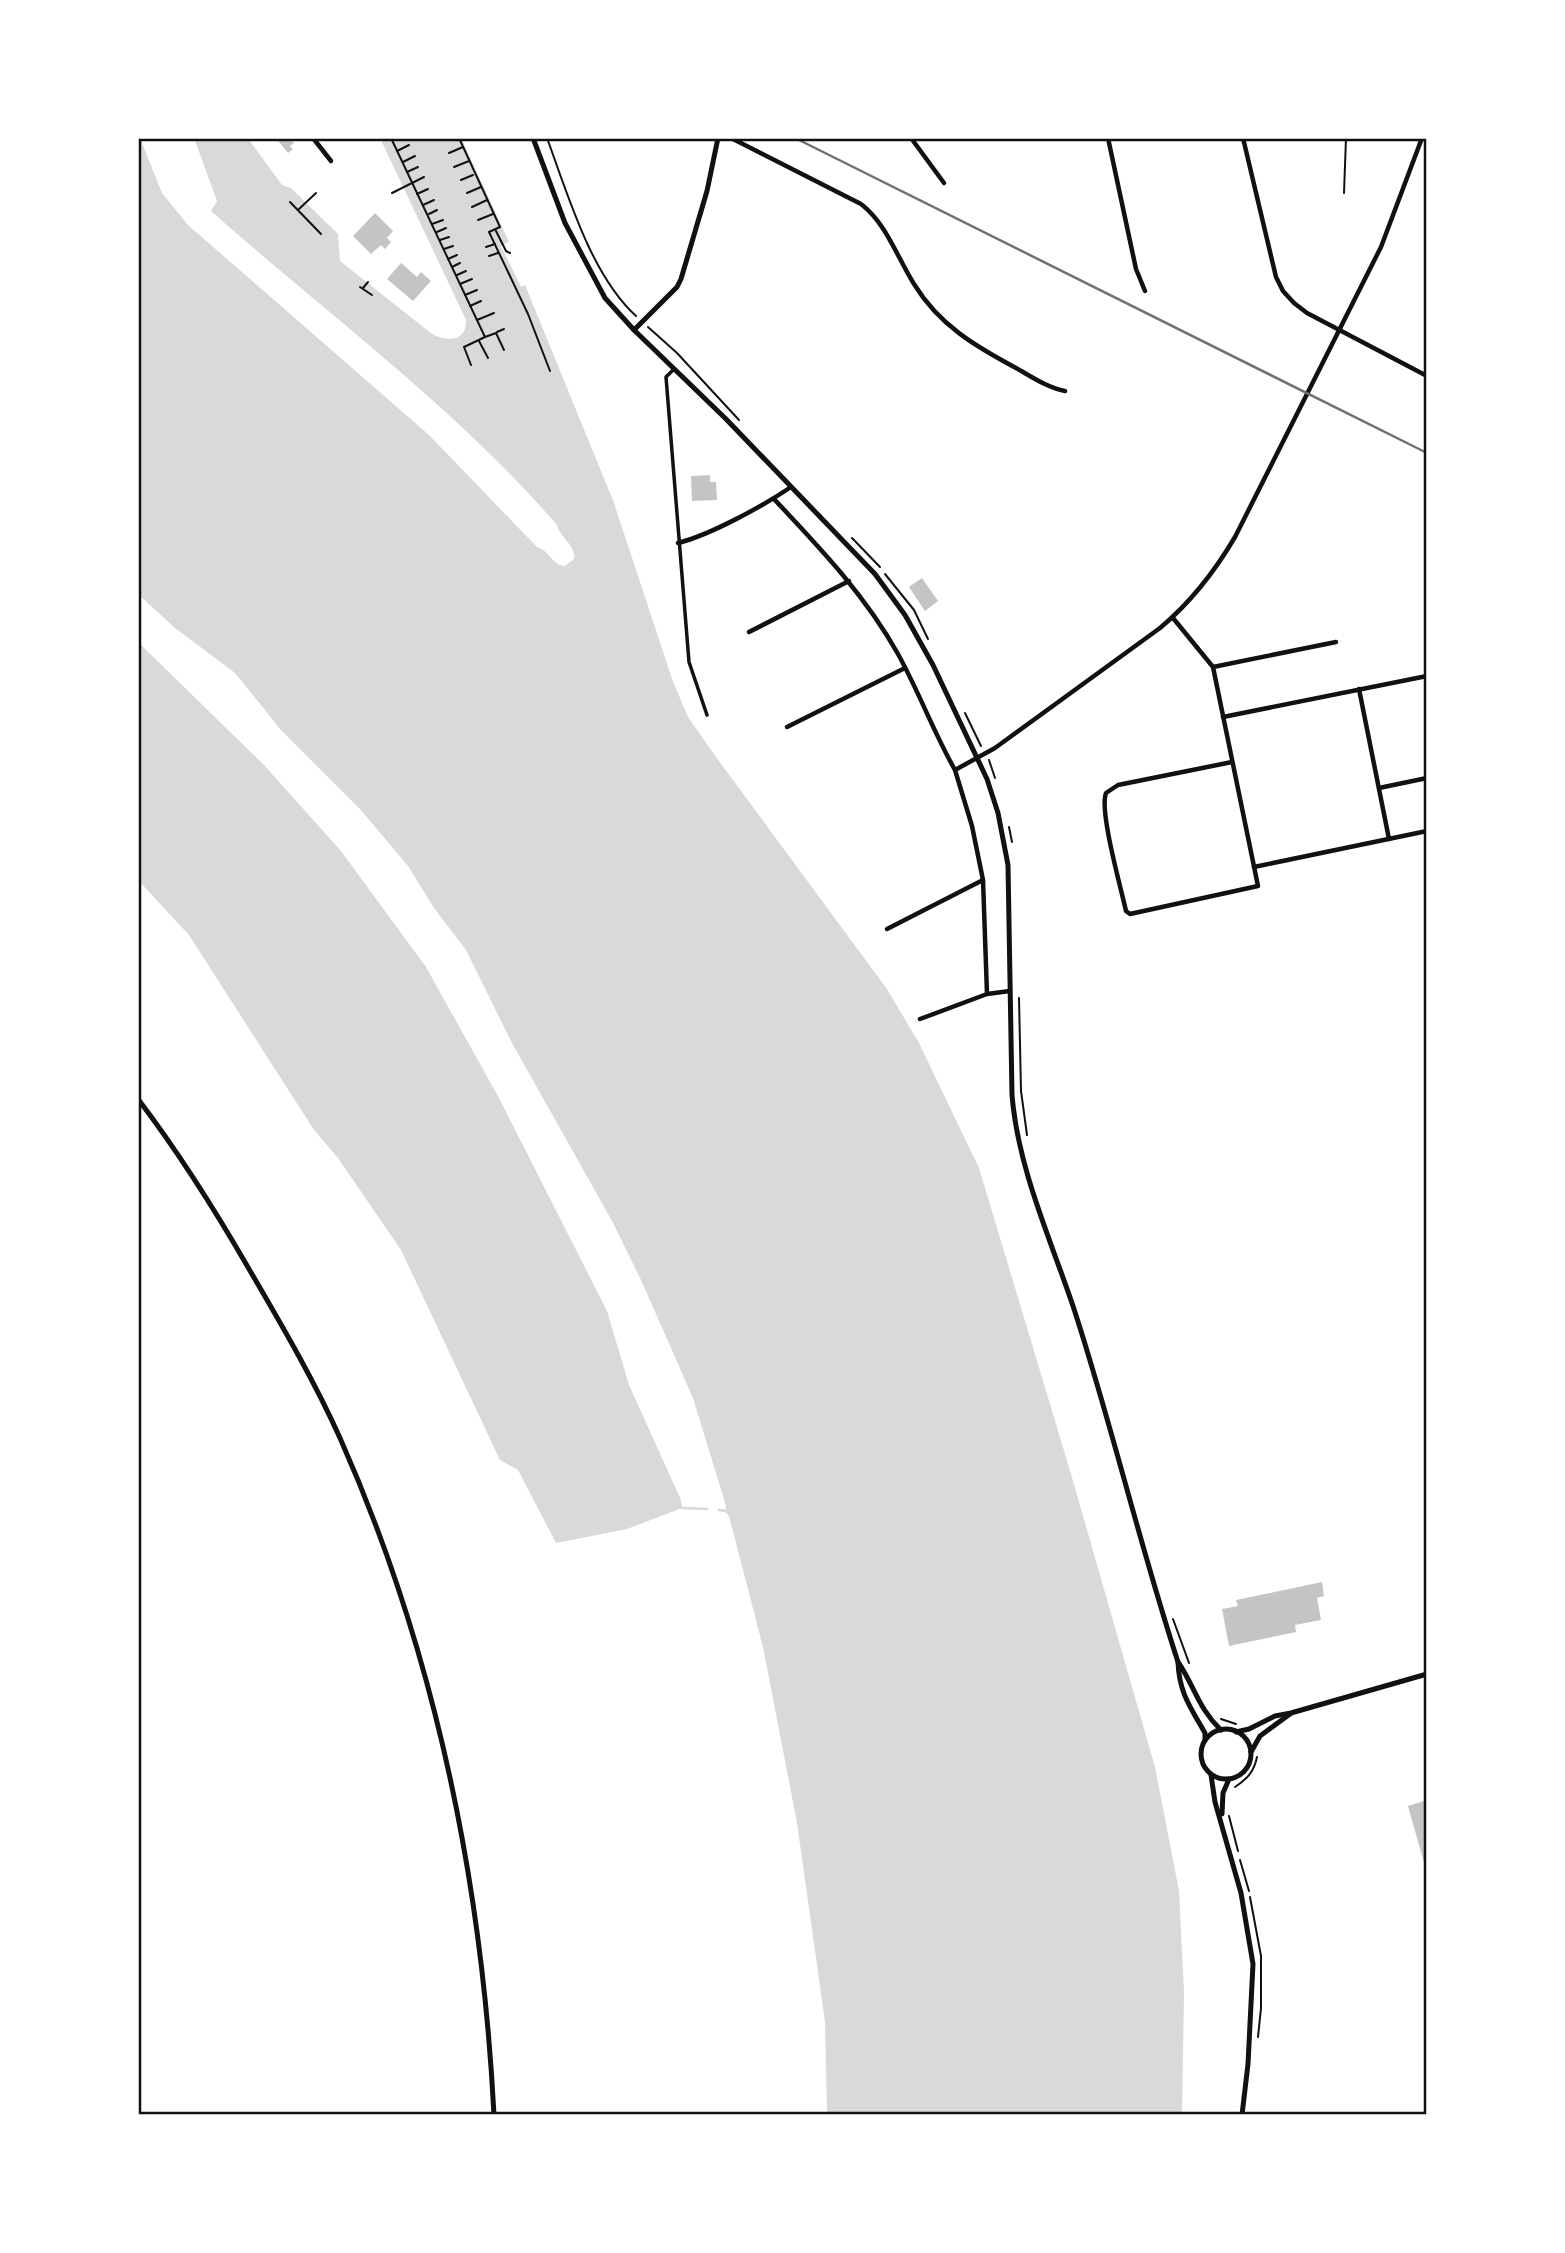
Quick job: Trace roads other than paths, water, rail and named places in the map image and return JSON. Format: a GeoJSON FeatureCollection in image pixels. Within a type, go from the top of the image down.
{"type":"FeatureCollection","features":[{"type":"Feature","properties":{"kind":"street"},"geometry":{"type":"LineString","coordinates":[[313,138],[331,161]]}},
{"type":"Feature","properties":{"kind":"street"},"geometry":{"type":"LineString","coordinates":[[533,138],[550,185],[587,268],[605,298],[890,592],[933,665],[978,758],[998,813],[1008,865],[1012,1095],[1020,1145],[1042,1220],[1074,1310],[1178,1662],[1179,1680],[1205,1733],[1201,1761],[1211,1774],[1219,1779],[1229,1779],[1244,1772],[1260,1737],[1291,1713]]}},
{"type":"Feature","properties":{"kind":"street"},"geometry":{"type":"LineString","coordinates":[[634,330],[677,287],[681,279],[707,191],[718,138]]}},
{"type":"Feature","properties":{"kind":"street"},"geometry":{"type":"LineString","coordinates":[[731,138],[861,204],[876,218],[923,299],[947,325],[980,349],[1051,387],[1065,391]]}},
{"type":"Feature","properties":{"kind":"street"},"geometry":{"type":"LineString","coordinates":[[911,138],[944,183]]}},
{"type":"Feature","properties":{"kind":"street"},"geometry":{"type":"LineString","coordinates":[[1108,138],[1136,269],[1145,291]]}},
{"type":"Feature","properties":{"kind":"street"},"geometry":{"type":"LineString","coordinates":[[1243,138],[1270,260],[1279,284],[1289,297],[1301,308],[1427,376]]}},
{"type":"Feature","properties":{"kind":"street"},"geometry":{"type":"LineString","coordinates":[[955,770],[986,754],[1173,618],[1201,586],[1235,537],[1341,329],[1381,247],[1422,138]]}},
{"type":"Feature","properties":{"kind":"street"},"geometry":{"type":"LineString","coordinates":[[674,369],[666,377],[689,662],[707,715]]}},
{"type":"Feature","properties":{"kind":"street"},"geometry":{"type":"LineString","coordinates":[[678,543],[699,536],[774,499],[791,487]]}},
{"type":"Feature","properties":{"kind":"street"},"geometry":{"type":"LineString","coordinates":[[774,499],[849,581],[889,639],[955,770],[972,826],[983,880],[987,994]]}},
{"type":"Feature","properties":{"kind":"street"},"geometry":{"type":"LineString","coordinates":[[749,632],[849,581]]}},
{"type":"Feature","properties":{"kind":"street"},"geometry":{"type":"LineString","coordinates":[[1173,618],[1213,667],[1258,886],[1130,914],[1126,911],[1108,828],[1104,801],[1106,793],[1118,785],[1232,762]]}},
{"type":"Feature","properties":{"kind":"street"},"geometry":{"type":"LineString","coordinates":[[1213,667],[1336,642]]}},
{"type":"Feature","properties":{"kind":"street"},"geometry":{"type":"LineString","coordinates":[[787,727],[905,668]]}},
{"type":"Feature","properties":{"kind":"street"},"geometry":{"type":"LineString","coordinates":[[1223,717],[1427,676]]}},
{"type":"Feature","properties":{"kind":"street"},"geometry":{"type":"LineString","coordinates":[[1359,689],[1389,839]]}},
{"type":"Feature","properties":{"kind":"street"},"geometry":{"type":"LineString","coordinates":[[1378,788],[1427,778]]}},
{"type":"Feature","properties":{"kind":"street"},"geometry":{"type":"LineString","coordinates":[[1254,867],[1427,831]]}},
{"type":"Feature","properties":{"kind":"street"},"geometry":{"type":"LineString","coordinates":[[887,929],[983,880]]}},
{"type":"Feature","properties":{"kind":"street"},"geometry":{"type":"LineString","coordinates":[[920,1019],[987,994],[1011,991]]}},
{"type":"Feature","properties":{"kind":"street"},"geometry":{"type":"LineString","coordinates":[[138,1099],[171,1142],[293,1343],[340,1438],[397,1587],[433,1707],[464,1842],[475,1906],[490,2032],[494,2115]]}},
{"type":"Feature","properties":{"kind":"street"},"geometry":{"type":"LineString","coordinates":[[1178,1662],[1188,1676],[1201,1708],[1221,1730]]}},
{"type":"Feature","properties":{"kind":"street"},"geometry":{"type":"LineString","coordinates":[[1205,1740],[1221,1730],[1249,1730],[1275,1716],[1427,1674]]}},
{"type":"Feature","properties":{"kind":"street"},"geometry":{"type":"LineString","coordinates":[[1236,1732],[1248,1742],[1251,1752]]}},
{"type":"Feature","properties":{"kind":"street"},"geometry":{"type":"LineString","coordinates":[[1211,1774],[1241,1893],[1253,1964],[1248,2064],[1242,2115]]}},
{"type":"Feature","properties":{"kind":"street"},"geometry":{"type":"LineString","coordinates":[[1221,1820],[1223,1793],[1229,1779]]}},
{"type":"Feature","properties":{"kind":"lane"},"geometry":{"type":"LineString","coordinates":[[1344,193],[1346,138]]}},
{"type":"Feature","properties":{"kind":"waterway"},"geometry":{"type":"LineString","coordinates":[[682,1508],[707,1509]]}},
{"type":"Feature","properties":{"kind":"waterway"},"geometry":{"type":"LineString","coordinates":[[719,1510],[725,1511]]}},
{"type":"Feature","properties":{"kind":"railway"},"geometry":{"type":"LineString","coordinates":[[795,138],[1427,453]]}}]}
